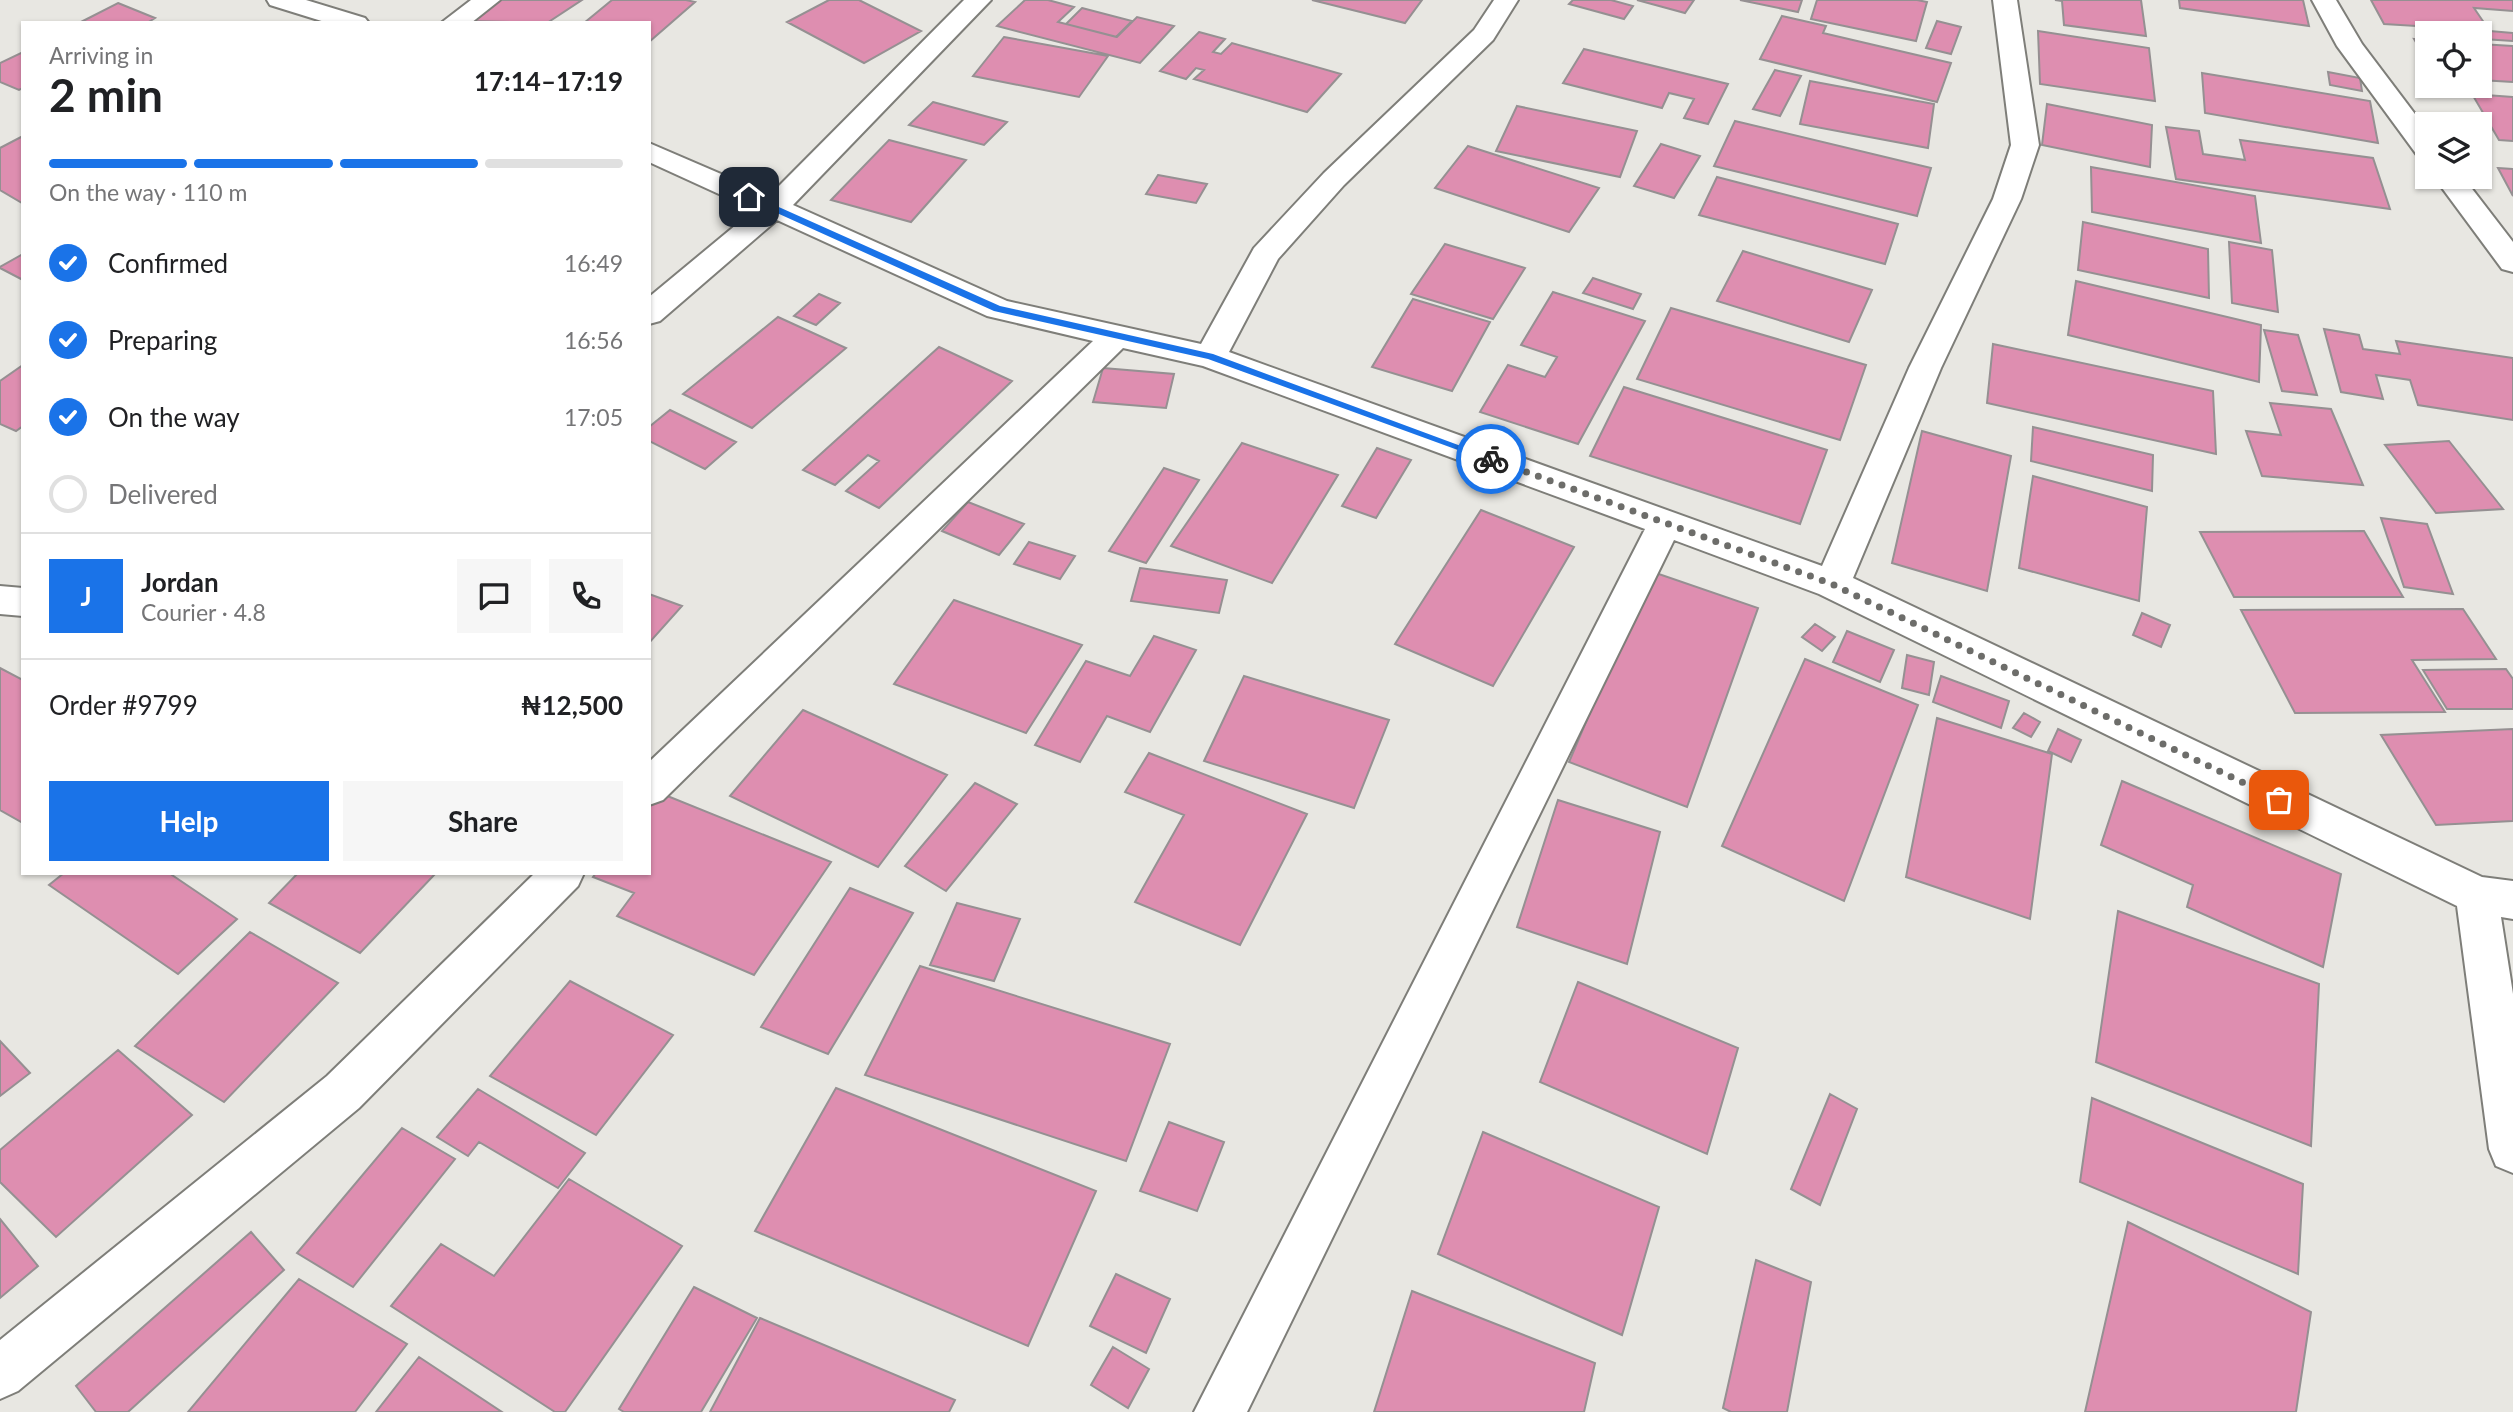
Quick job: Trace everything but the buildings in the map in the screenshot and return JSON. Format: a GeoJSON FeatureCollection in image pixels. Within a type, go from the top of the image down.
{"type":"FeatureCollection","features":[{"type":"Feature","properties":{"kind":"street"},"geometry":{"type":"LineString","coordinates":[[279,0],[349,21]]}},
{"type":"Feature","properties":{"kind":"street"},"geometry":{"type":"LineString","coordinates":[[457,21],[488,0]]}},
{"type":"Feature","properties":{"kind":"street"},"geometry":{"type":"LineString","coordinates":[[651,312],[774,208],[947,29],[979,0]]}},
{"type":"Feature","properties":{"kind":"street"},"geometry":{"type":"LineString","coordinates":[[1210,356],[1265,255],[1334,179],[1483,35],[1506,0]]}},
{"type":"Feature","properties":{"kind":"street"},"geometry":{"type":"LineString","coordinates":[[1832,584],[1925,368],[2007,199],[2025,145],[2005,0]]}},
{"type":"Feature","properties":{"kind":"street"},"geometry":{"type":"LineString","coordinates":[[2324,0],[2350,47],[2415,133]]}},
{"type":"Feature","properties":{"kind":"street"},"geometry":{"type":"LineString","coordinates":[[651,152],[998,309],[1210,356],[1832,584],[2495,898],[2513,1149]]}},
{"type":"Feature","properties":{"kind":"street"},"geometry":{"type":"LineString","coordinates":[[2457,189],[2513,262]]}},
{"type":"Feature","properties":{"kind":"street"},"geometry":{"type":"LineString","coordinates":[[651,786],[1118,335]]}},
{"type":"Feature","properties":{"kind":"street"},"geometry":{"type":"LineString","coordinates":[[1220,1412],[1666,522]]}},
{"type":"Feature","properties":{"kind":"street"},"geometry":{"type":"LineString","coordinates":[[0,600],[21,602]]}},
{"type":"Feature","properties":{"kind":"street"},"geometry":{"type":"LineString","coordinates":[[0,1373],[344,1092],[561,875]]}},
{"type":"Feature","properties":{"kind":"way so far"},"geometry":{"type":"LineString","coordinates":[[1491,459],[1832,584],[2279,800]]}},
{"type":"Feature","properties":{"kind":"route"},"geometry":{"type":"LineString","coordinates":[[749,197],[998,309],[1210,356],[1491,459]]}}]}
